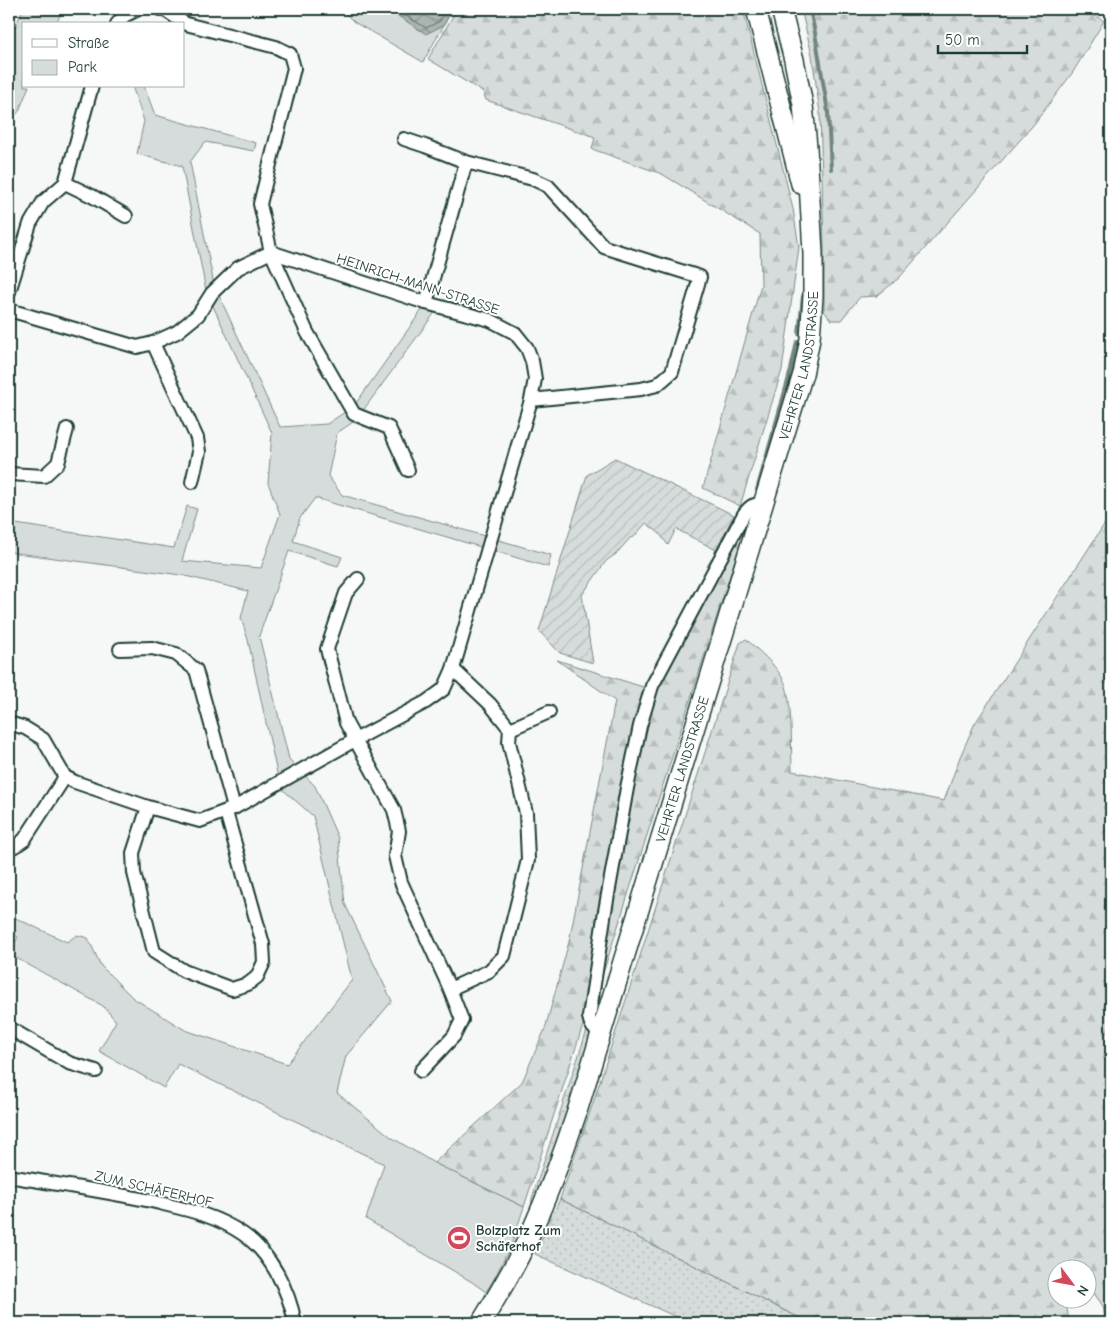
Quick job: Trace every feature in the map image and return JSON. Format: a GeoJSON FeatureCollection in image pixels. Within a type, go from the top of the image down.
{"type":"FeatureCollection","features":[{"type":"Feature","properties":{"kind":"main road","name":"VEHRTER LANDSTRASSE"},"geometry":{"type":"LineString","coordinates":[[756,9],[811,222]]}},
{"type":"Feature","properties":{"kind":"main road","name":"VEHRTER LANDSTRASSE"},"geometry":{"type":"LineString","coordinates":[[481,1323],[532,1231],[558,1168],[576,1115],[803,374],[810,338],[813,279],[807,147],[803,105],[781,9]]}},
{"type":"Feature","properties":{"kind":"street"},"geometry":{"type":"LineString","coordinates":[[120,22],[124,16],[136,9]]}},
{"type":"Feature","properties":{"kind":"street"},"geometry":{"type":"LineString","coordinates":[[160,9],[165,10],[183,22]]}},
{"type":"Feature","properties":{"kind":"street"},"geometry":{"type":"LineString","coordinates":[[185,23],[276,47],[290,54],[294,68],[260,204],[271,252],[307,332],[354,414],[389,428],[408,470]]}},
{"type":"Feature","properties":{"kind":"street"},"geometry":{"type":"LineString","coordinates":[[9,292],[30,224],[43,202],[65,183],[91,88]]}},
{"type":"Feature","properties":{"kind":"street"},"geometry":{"type":"LineString","coordinates":[[404,140],[466,162],[533,179],[548,186],[604,248],[700,277],[672,372],[657,385],[641,389],[531,400]]}},
{"type":"Feature","properties":{"kind":"street"},"geometry":{"type":"LineString","coordinates":[[426,302],[466,162]]}},
{"type":"Feature","properties":{"kind":"street"},"geometry":{"type":"LineString","coordinates":[[65,183],[126,216]]}},
{"type":"Feature","properties":{"kind":"street"},"geometry":{"type":"LineString","coordinates":[[9,310],[137,347],[153,343],[178,332],[198,316],[212,293],[238,268],[271,252]]}},
{"type":"Feature","properties":{"kind":"street","name":"HEINRICH-MANN-STRASSE"},"geometry":{"type":"LineString","coordinates":[[65,778],[148,807],[200,821],[230,810],[426,702],[444,689],[453,668],[531,400],[535,379],[532,361],[527,348],[515,333],[490,320],[426,302],[271,252]]}},
{"type":"Feature","properties":{"kind":"street"},"geometry":{"type":"LineString","coordinates":[[153,343],[197,438],[199,452],[192,482]]}},
{"type":"Feature","properties":{"kind":"street"},"geometry":{"type":"LineString","coordinates":[[9,474],[44,476],[58,463],[67,429]]}},
{"type":"Feature","properties":{"kind":"street"},"geometry":{"type":"LineString","coordinates":[[601,1033],[591,1026],[589,1017],[605,911],[627,788],[640,726],[652,686],[744,514],[752,505],[764,505]]}},
{"type":"Feature","properties":{"kind":"street"},"geometry":{"type":"LineString","coordinates":[[358,579],[346,593],[327,649],[346,724],[394,810],[400,831],[395,856],[400,882],[450,989],[462,1020],[454,1036],[421,1071]]}},
{"type":"Feature","properties":{"kind":"street"},"geometry":{"type":"LineString","coordinates":[[120,649],[152,648],[176,654],[196,670],[263,944],[264,962],[257,976],[248,984],[232,989],[184,972],[154,952],[134,873],[133,852],[148,807]]}},
{"type":"Feature","properties":{"kind":"street"},"geometry":{"type":"LineString","coordinates":[[450,989],[490,971],[504,956],[528,860],[526,813],[509,742],[510,729],[490,704],[453,668]]}},
{"type":"Feature","properties":{"kind":"street"},"geometry":{"type":"LineString","coordinates":[[510,729],[548,712]]}},
{"type":"Feature","properties":{"kind":"street"},"geometry":{"type":"LineString","coordinates":[[9,723],[25,728],[43,739],[65,778],[24,840],[15,846],[9,847]]}},
{"type":"Feature","properties":{"kind":"street"},"geometry":{"type":"LineString","coordinates":[[9,1028],[70,1063],[96,1071]]}},
{"type":"Feature","properties":{"kind":"street","name":"ZUM SCHÄFERHOF"},"geometry":{"type":"LineString","coordinates":[[9,1176],[131,1197],[198,1212],[221,1220],[245,1235],[258,1247],[276,1270],[286,1289],[295,1323]]}},
{"type":"Feature","properties":{"kind":"green space"},"geometry":{"type":"Polygon","coordinates":[[[23,9],[63,9],[57,22],[22,22],[22,88],[28,88],[19,111],[9,124],[9,41],[23,9]]]}},
{"type":"Feature","properties":{"kind":"green space"},"geometry":{"type":"Polygon","coordinates":[[[341,9],[453,9],[423,62],[354,22],[341,9]]]}},
{"type":"Feature","properties":{"kind":"green space"},"geometry":{"type":"Polygon","coordinates":[[[457,9],[743,9],[793,209],[799,247],[782,370],[740,506],[703,488],[761,285],[760,234],[662,174],[592,149],[595,137],[486,100],[483,92],[428,59],[457,9]]]}},
{"type":"Feature","properties":{"kind":"green space"},"geometry":{"type":"Polygon","coordinates":[[[801,9],[1085,9],[1104,21],[1073,72],[1034,124],[899,278],[877,296],[860,297],[841,320],[831,320],[824,311],[820,113],[812,55],[801,9]]]}},
{"type":"Feature","properties":{"kind":"green space"},"geometry":{"type":"Polygon","coordinates":[[[133,88],[145,88],[155,115],[256,143],[254,151],[205,142],[190,162],[214,285],[280,427],[327,424],[354,406],[424,307],[436,311],[356,420],[337,433],[328,476],[342,495],[551,555],[548,567],[315,498],[300,518],[293,541],[342,557],[338,566],[289,551],[259,636],[289,759],[315,786],[338,838],[345,904],[392,1001],[346,1056],[337,1093],[391,1137],[434,1163],[524,1207],[512,1243],[486,1292],[366,1219],[384,1164],[178,1064],[164,1088],[99,1051],[116,1021],[103,1006],[9,954],[18,937],[9,932],[9,915],[67,942],[77,935],[88,938],[101,966],[133,998],[185,1030],[287,1064],[352,980],[313,816],[280,787],[248,640],[241,618],[248,591],[181,575],[9,552],[9,523],[174,548],[187,506],[197,509],[182,561],[261,568],[280,514],[268,483],[272,433],[206,291],[182,166],[137,154],[144,121],[133,88]]]}},
{"type":"Feature","properties":{"kind":"green space"},"geometry":{"type":"Polygon","coordinates":[[[615,458],[734,515],[716,550],[676,529],[668,545],[659,533],[646,523],[633,538],[631,537],[616,554],[606,561],[582,595],[593,663],[560,653],[539,631],[587,475],[615,458]]]}},
{"type":"Feature","properties":{"kind":"green space"},"geometry":{"type":"Polygon","coordinates":[[[1111,514],[1111,1323],[1106,1323],[1103,1306],[1098,1299],[1098,1260],[1048,1260],[1048,1310],[1067,1310],[1069,1323],[810,1323],[560,1199],[593,1103],[740,643],[746,639],[771,662],[783,679],[790,710],[792,771],[944,801],[974,725],[1111,514]]]}},
{"type":"Feature","properties":{"kind":"green space"},"geometry":{"type":"Polygon","coordinates":[[[747,522],[596,995],[586,1016],[524,1207],[434,1163],[522,1082],[545,1029],[569,942],[615,701],[557,660],[656,691],[747,522]]]}},
{"type":"Feature","properties":{"kind":"green space"},"geometry":{"type":"Polygon","coordinates":[[[587,1030],[592,1040],[569,1113],[530,1219],[532,1198],[587,1030]]]}},
{"type":"Feature","properties":{"kind":"green space"},"geometry":{"type":"Polygon","coordinates":[[[560,1199],[810,1323],[690,1323],[535,1254],[560,1199]]]}},
{"type":"Feature","properties":{"kind":"water"},"geometry":{"type":"Polygon","coordinates":[[[387,9],[452,9],[444,25],[426,34],[387,9]]]}},
{"type":"Feature","properties":{"kind":"waterway"},"geometry":{"type":"LineString","coordinates":[[810,9],[828,112],[831,169]]}},
{"type":"Feature","properties":{"kind":"waterway"},"geometry":{"type":"LineString","coordinates":[[799,334],[803,296]]}},
{"type":"Feature","properties":{"kind":"waterway"},"geometry":{"type":"LineString","coordinates":[[757,490],[791,370],[797,342]]}},
{"type":"Feature","properties":{"kind":"place","name":"Bolzplatz Zum Schäferhof"},"geometry":{"type":"Point","coordinates":[459,1238]}}]}
